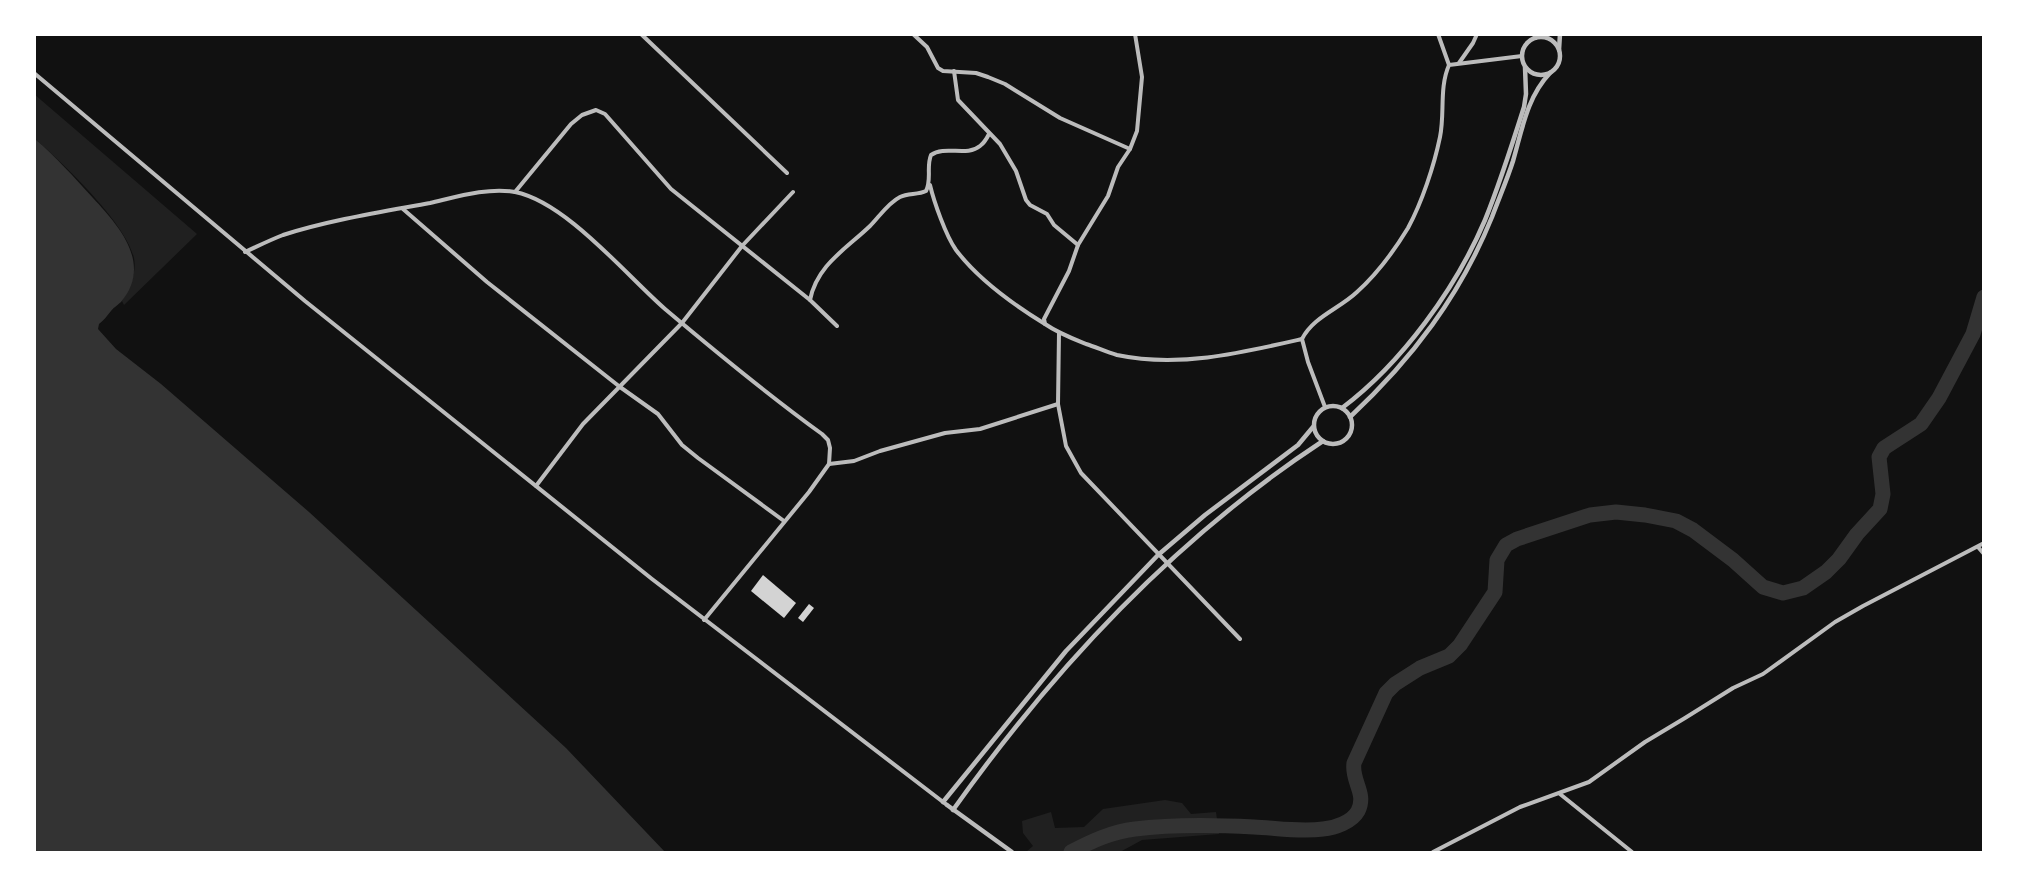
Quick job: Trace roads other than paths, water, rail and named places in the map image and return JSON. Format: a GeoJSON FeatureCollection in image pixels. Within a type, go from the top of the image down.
{"type":"FeatureCollection","features":[{"type":"Feature","properties":{"kind":"street"},"geometry":{"type":"LineString","coordinates":[[641,34],[787,173]]}},
{"type":"Feature","properties":{"kind":"street"},"geometry":{"type":"LineString","coordinates":[[913,34],[927,47],[938,68],[943,71],[976,74],[997,81],[1060,118],[1130,149]]}},
{"type":"Feature","properties":{"kind":"street"},"geometry":{"type":"LineString","coordinates":[[1045,324],[1044,320],[1070,271],[1078,245],[1108,196],[1118,167],[1130,149],[1137,131],[1142,77],[1135,34]]}},
{"type":"Feature","properties":{"kind":"street"},"geometry":{"type":"LineString","coordinates":[[1325,407],[1302,339],[1314,323],[1358,292],[1390,255],[1407,228],[1425,189],[1440,138],[1444,76],[1449,65],[1438,34]]}},
{"type":"Feature","properties":{"kind":"street"},"geometry":{"type":"LineString","coordinates":[[1458,63],[1473,44],[1477,34]]}},
{"type":"Feature","properties":{"kind":"street"},"geometry":{"type":"LineString","coordinates":[[1350,417],[1405,361],[1449,303],[1477,252],[1491,219],[1533,95],[1559,63],[1560,34]]}},
{"type":"Feature","properties":{"kind":"street"},"geometry":{"type":"LineString","coordinates":[[1342,408],[1373,382],[1403,350],[1448,289],[1472,248],[1493,198],[1524,107],[1526,67],[1522,56],[1527,44],[1538,36],[1548,38],[1559,50]]}},
{"type":"Feature","properties":{"kind":"street"},"geometry":{"type":"LineString","coordinates":[[1449,65],[1522,56]]}},
{"type":"Feature","properties":{"kind":"street"},"geometry":{"type":"LineString","coordinates":[[1526,67],[1536,75],[1550,73]]}},
{"type":"Feature","properties":{"kind":"street"},"geometry":{"type":"LineString","coordinates":[[954,71],[958,100],[1000,144],[1016,171],[1026,200],[1030,205],[1047,214],[1054,225],[1078,245]]}},
{"type":"Feature","properties":{"kind":"street"},"geometry":{"type":"LineString","coordinates":[[34,73],[245,252],[704,620],[1010,851]]}},
{"type":"Feature","properties":{"kind":"street"},"geometry":{"type":"LineString","coordinates":[[515,192],[571,124],[596,110],[605,114],[671,189],[810,300],[837,326]]}},
{"type":"Feature","properties":{"kind":"street"},"geometry":{"type":"LineString","coordinates":[[810,300],[818,275],[840,252],[870,227],[899,198],[926,191],[929,185],[928,164],[931,155],[942,151],[975,149],[989,134]]}},
{"type":"Feature","properties":{"kind":"street"},"geometry":{"type":"LineString","coordinates":[[929,185],[955,249],[1000,293],[1059,333],[1115,354],[1164,360],[1198,359],[1247,352],[1302,339]]}},
{"type":"Feature","properties":{"kind":"street"},"geometry":{"type":"LineString","coordinates":[[245,252],[283,235],[344,219],[487,192],[515,192],[560,213],[682,322],[828,440],[829,464],[704,620]]}},
{"type":"Feature","properties":{"kind":"street"},"geometry":{"type":"LineString","coordinates":[[536,486],[583,424],[682,322],[742,246],[793,192]]}},
{"type":"Feature","properties":{"kind":"street"},"geometry":{"type":"LineString","coordinates":[[402,208],[487,282],[620,387],[658,414],[682,445],[784,521]]}},
{"type":"Feature","properties":{"kind":"street"},"geometry":{"type":"LineString","coordinates":[[1059,333],[1058,404],[1066,446],[1081,473],[1240,639]]}},
{"type":"Feature","properties":{"kind":"street"},"geometry":{"type":"LineString","coordinates":[[829,464],[854,461],[880,451],[945,433],[980,429],[1058,404]]}},
{"type":"Feature","properties":{"kind":"street"},"geometry":{"type":"LineString","coordinates":[[945,804],[1066,651],[1158,555],[1205,514],[1298,445],[1313,427],[1318,412],[1325,407],[1334,405],[1342,408],[1350,417],[1352,427],[1344,441],[1333,444],[1317,436],[1313,427]]}},
{"type":"Feature","properties":{"kind":"street"},"geometry":{"type":"LineString","coordinates":[[953,810],[1052,683],[1133,596],[1216,520],[1282,469],[1323,441]]}},
{"type":"Feature","properties":{"kind":"street"},"geometry":{"type":"LineString","coordinates":[[1433,852],[1540,798],[1589,782],[1645,742],[1733,688],[1763,674],[1792,655],[1820,632],[1863,606],[1983,543]]}},
{"type":"Feature","properties":{"kind":"street"},"geometry":{"type":"LineString","coordinates":[[1978,547],[1983,554]]}},
{"type":"Feature","properties":{"kind":"street"},"geometry":{"type":"LineString","coordinates":[[1559,793],[1632,852]]}},
{"type":"Feature","properties":{"kind":"waterway"},"geometry":{"type":"LineString","coordinates":[[1071,852],[1118,832],[1135,829],[1209,825],[1314,830],[1338,826],[1352,818],[1358,811],[1361,798],[1354,763],[1386,693],[1395,684],[1420,668],[1449,656],[1460,645],[1495,592],[1497,560],[1506,545],[1517,539],[1590,515],[1616,512],[1645,515],[1676,521],[1693,530],[1733,560],[1763,587],[1783,593],[1803,588],[1826,572],[1839,559],[1857,534],[1880,509],[1883,494],[1879,457],[1884,448],[1921,424],[1939,398],[1973,334],[1984,297]]}}]}
